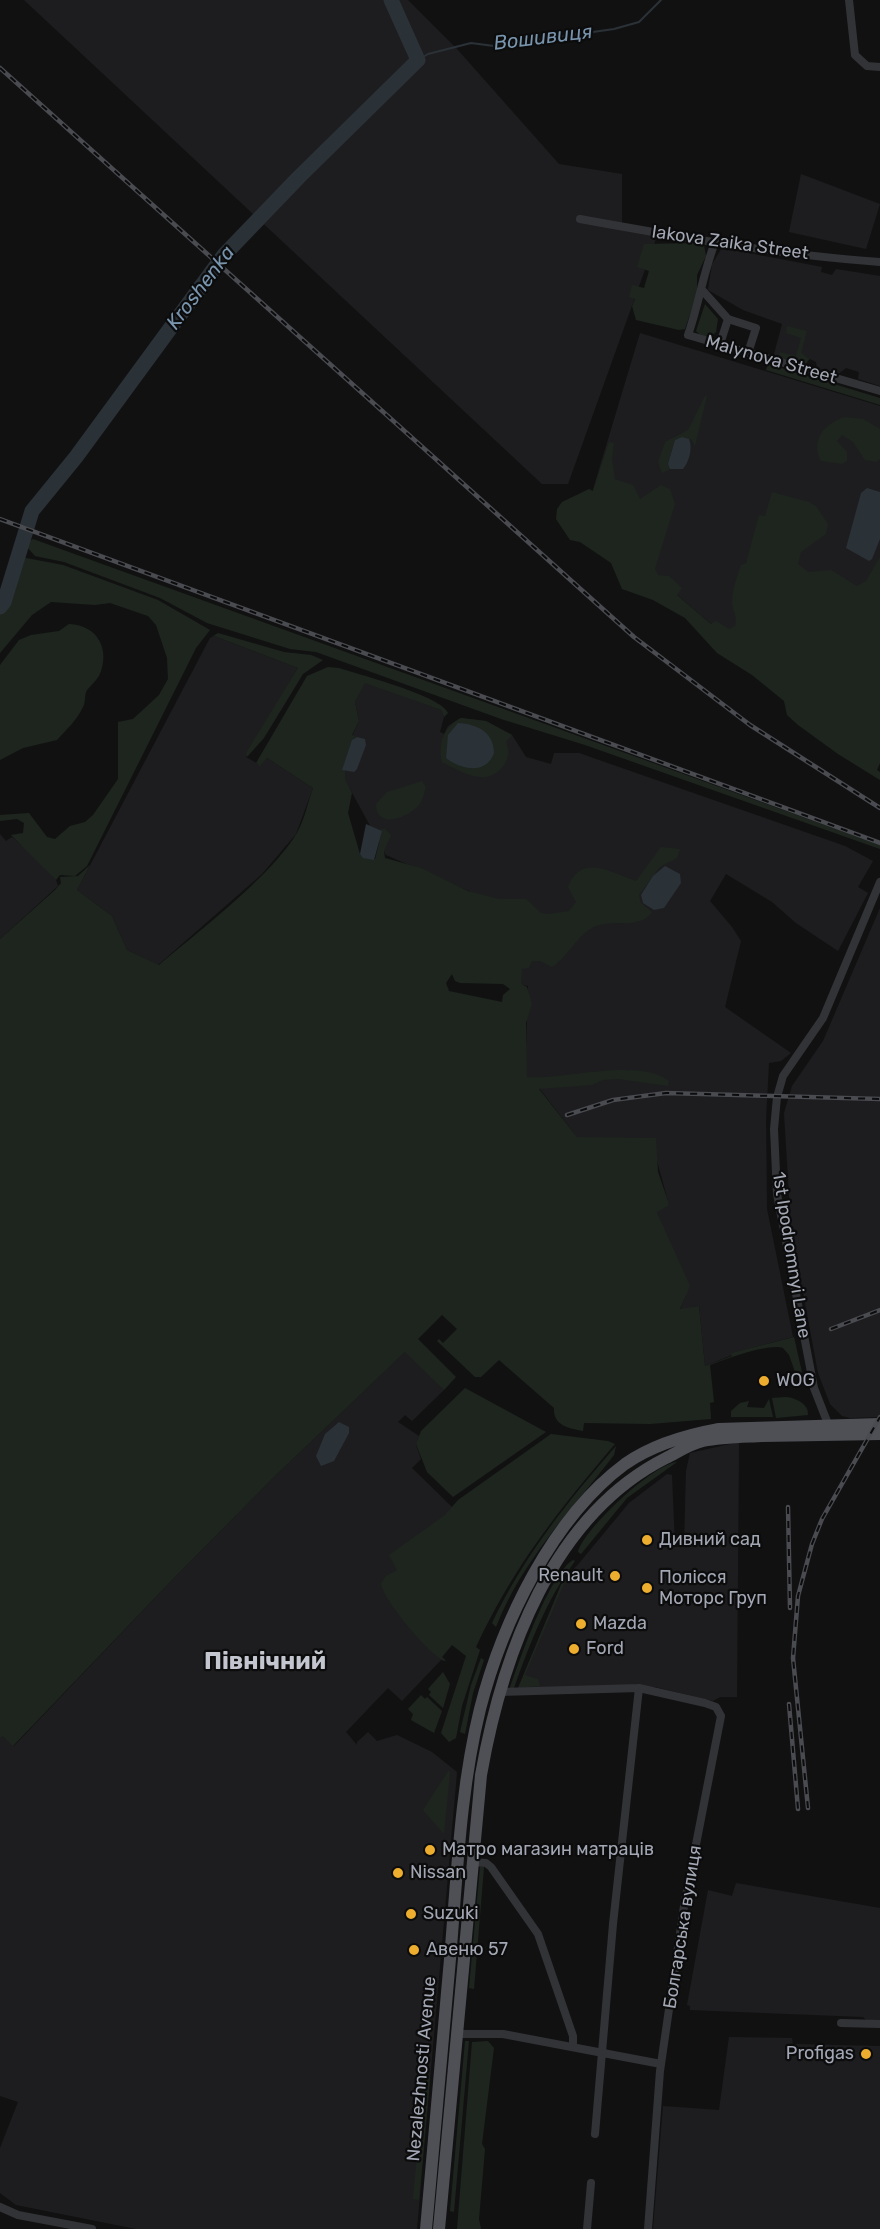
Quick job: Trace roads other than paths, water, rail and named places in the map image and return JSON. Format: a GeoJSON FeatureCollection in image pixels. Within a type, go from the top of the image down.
{"type":"FeatureCollection","features":[{"type":"Feature","properties":{"kind":"main road","name":"Nezalezhnosti Avenue"},"geometry":{"type":"LineString","coordinates":[[439,2229],[481,1775],[499,1692],[516,1642],[547,1578],[592,1516],[632,1477],[702,1441],[880,1424]]}},
{"type":"Feature","properties":{"kind":"main road","name":"Nezalezhnosti Avenue"},"geometry":{"type":"LineString","coordinates":[[426,2229],[458,1874],[474,1741],[496,1658],[528,1585],[553,1545],[598,1489],[627,1463],[648,1451],[686,1436],[719,1429],[830,1429],[880,1434]]}},
{"type":"Feature","properties":{"kind":"street"},"geometry":{"type":"LineString","coordinates":[[849,0],[857,59],[867,66],[880,67]]}},
{"type":"Feature","properties":{"kind":"street","name":"Iakova Zaika Street"},"geometry":{"type":"LineString","coordinates":[[580,219],[715,242],[880,262]]}},
{"type":"Feature","properties":{"kind":"street","name":"Malynova Street"},"geometry":{"type":"LineString","coordinates":[[715,242],[701,279],[703,291],[688,335],[880,392]]}},
{"type":"Feature","properties":{"kind":"street"},"geometry":{"type":"LineString","coordinates":[[703,291],[728,319],[756,328],[748,353]]}},
{"type":"Feature","properties":{"kind":"street"},"geometry":{"type":"LineString","coordinates":[[720,344],[728,319]]}},
{"type":"Feature","properties":{"kind":"street","name":"1st Ipodromnyi Lane"},"geometry":{"type":"LineString","coordinates":[[830,1429],[814,1388],[777,1194],[774,1129],[777,1097],[783,1076],[811,1039],[826,1012],[880,882]]}},
{"type":"Feature","properties":{"kind":"street"},"geometry":{"type":"LineString","coordinates":[[499,1692],[639,1688],[613,1924],[604,2052],[595,2134]]}},
{"type":"Feature","properties":{"kind":"street","name":"Болгарська вулиця"},"geometry":{"type":"LineString","coordinates":[[639,1688],[705,1703],[716,1707],[721,1716],[684,1906],[661,2064],[648,2229]]}},
{"type":"Feature","properties":{"kind":"street"},"geometry":{"type":"LineString","coordinates":[[472,1862],[486,1863],[491,1867],[538,1934],[573,2036],[573,2046]]}},
{"type":"Feature","properties":{"kind":"street"},"geometry":{"type":"LineString","coordinates":[[841,2023],[880,2024]]}},
{"type":"Feature","properties":{"kind":"street"},"geometry":{"type":"LineString","coordinates":[[456,2034],[503,2034],[661,2064]]}},
{"type":"Feature","properties":{"kind":"street"},"geometry":{"type":"LineString","coordinates":[[587,2229],[591,2183]]}},
{"type":"Feature","properties":{"kind":"street"},"geometry":{"type":"LineString","coordinates":[[3,2209],[92,2229]]}},
{"type":"Feature","properties":{"kind":"waterway","name":"Kroshenka"},"geometry":{"type":"LineString","coordinates":[[0,607],[4,602],[32,511],[76,457],[224,255],[299,177],[418,60],[391,0]]}},
{"type":"Feature","properties":{"kind":"waterway","name":"Вошивиця"},"geometry":{"type":"LineString","coordinates":[[418,60],[428,54],[471,43],[494,46],[614,29],[639,22],[661,0]]}},
{"type":"Feature","properties":{"kind":"railway"},"geometry":{"type":"LineString","coordinates":[[0,68],[634,637],[750,725],[880,808]]}},
{"type":"Feature","properties":{"kind":"railway"},"geometry":{"type":"LineString","coordinates":[[0,519],[880,843]]}},
{"type":"Feature","properties":{"kind":"railway"},"geometry":{"type":"LineString","coordinates":[[567,1115],[613,1100],[666,1093],[880,1099]]}},
{"type":"Feature","properties":{"kind":"railway"},"geometry":{"type":"LineString","coordinates":[[831,1329],[880,1310]]}},
{"type":"Feature","properties":{"kind":"railway"},"geometry":{"type":"LineString","coordinates":[[808,1808],[793,1658],[798,1596],[812,1544],[822,1519],[880,1417]]}},
{"type":"Feature","properties":{"kind":"railway"},"geometry":{"type":"LineString","coordinates":[[788,1507],[790,1608]]}},
{"type":"Feature","properties":{"kind":"railway"},"geometry":{"type":"LineString","coordinates":[[789,1704],[798,1809]]}},
{"type":"Feature","properties":{"kind":"place","name":"WOG"},"geometry":{"type":"Point","coordinates":[764,1381]}},
{"type":"Feature","properties":{"kind":"place","name":"Дивний сад"},"geometry":{"type":"Point","coordinates":[647,1540]}},
{"type":"Feature","properties":{"kind":"place","name":"Renault"},"geometry":{"type":"Point","coordinates":[615,1576]}},
{"type":"Feature","properties":{"kind":"place","name":"Полісся Моторс Груп"},"geometry":{"type":"Point","coordinates":[647,1588]}},
{"type":"Feature","properties":{"kind":"place","name":"Mazda"},"geometry":{"type":"Point","coordinates":[581,1624]}},
{"type":"Feature","properties":{"kind":"place","name":"Ford"},"geometry":{"type":"Point","coordinates":[574,1649]}},
{"type":"Feature","properties":{"kind":"place","name":"Матро магазин матраців"},"geometry":{"type":"Point","coordinates":[430,1850]}},
{"type":"Feature","properties":{"kind":"place","name":"Nissan"},"geometry":{"type":"Point","coordinates":[398,1873]}},
{"type":"Feature","properties":{"kind":"place","name":"Suzuki"},"geometry":{"type":"Point","coordinates":[411,1914]}},
{"type":"Feature","properties":{"kind":"place","name":"Авеню 57"},"geometry":{"type":"Point","coordinates":[414,1950]}},
{"type":"Feature","properties":{"kind":"place","name":"Profigas"},"geometry":{"type":"Point","coordinates":[866,2054]}},
{"type":"Feature","properties":{"kind":"district","name":"Північний"},"geometry":{"type":"Point","coordinates":[265,1662]}}]}
